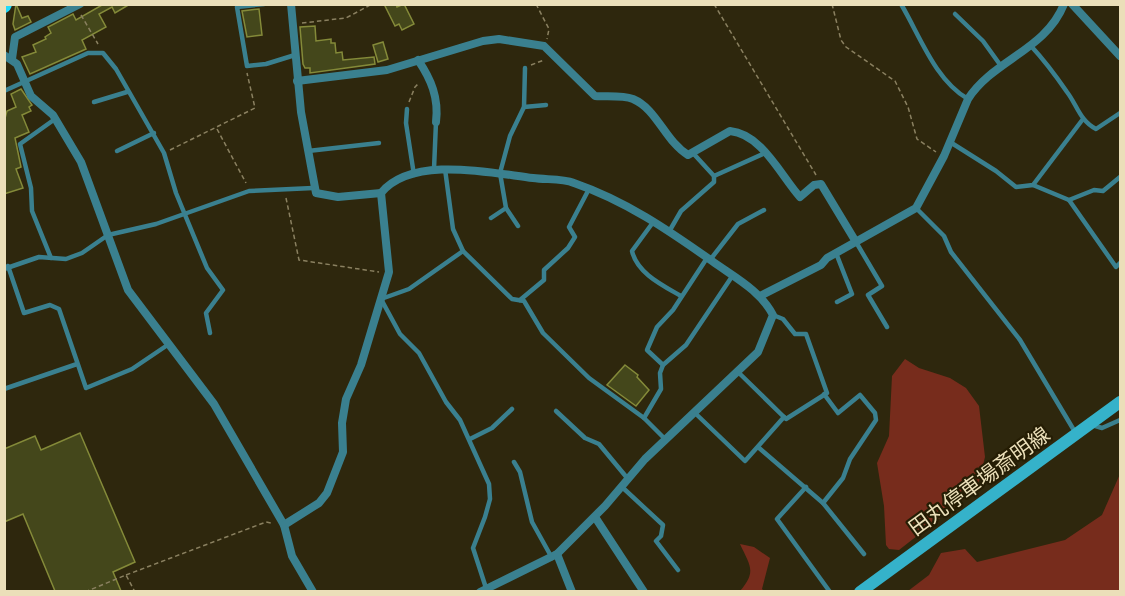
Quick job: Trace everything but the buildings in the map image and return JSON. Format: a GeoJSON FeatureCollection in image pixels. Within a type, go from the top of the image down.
{"type":"FeatureCollection","features":[{"type":"Feature","properties":{"kind":"main road","name":"田丸停車場斎明線"},"geometry":{"type":"LineString","coordinates":[[860,591],[1120,402]]}},
{"type":"Feature","properties":{"kind":"street"},"geometry":{"type":"LineString","coordinates":[[291,4],[297,81],[313,188],[316,193],[338,196],[381,193],[388,185],[414,175],[444,169],[572,182],[624,203],[670,230],[760,296],[773,315],[758,352],[666,440],[595,517],[555,556],[485,590]]}},
{"type":"Feature","properties":{"kind":"street"},"geometry":{"type":"LineString","coordinates":[[760,296],[821,265],[836,253],[916,208],[944,156],[968,99],[976,87],[1001,66],[1031,46],[1050,27],[1064,4]]}},
{"type":"Feature","properties":{"kind":"street"},"geometry":{"type":"LineString","coordinates":[[1072,4],[1120,56]]}},
{"type":"Feature","properties":{"kind":"street"},"geometry":{"type":"LineString","coordinates":[[78,6],[15,37],[8,57],[33,98],[56,118],[89,180],[128,290],[214,404],[284,525],[292,556],[312,591]]}},
{"type":"Feature","properties":{"kind":"street"},"geometry":{"type":"LineString","coordinates":[[297,81],[387,70],[499,39],[544,46],[595,96],[632,99],[642,105],[657,120],[674,147],[688,155],[713,143],[730,131],[754,142],[800,197],[814,185],[821,184],[856,242]]}},
{"type":"Feature","properties":{"kind":"street"},"geometry":{"type":"LineString","coordinates":[[418,60],[428,75],[438,110],[436,122]]}},
{"type":"Feature","properties":{"kind":"street"},"geometry":{"type":"LineString","coordinates":[[284,525],[319,502],[337,471],[344,452],[342,423],[346,399],[361,365],[389,272],[381,193]]}},
{"type":"Feature","properties":{"kind":"street"},"geometry":{"type":"LineString","coordinates":[[595,517],[644,591]]}},
{"type":"Feature","properties":{"kind":"street"},"geometry":{"type":"LineString","coordinates":[[555,556],[572,591]]}},
{"type":"Feature","properties":{"kind":"lane"},"geometry":{"type":"LineString","coordinates":[[264,4],[237,7],[247,66],[266,64],[294,56]]}},
{"type":"Feature","properties":{"kind":"lane"},"geometry":{"type":"LineString","coordinates":[[901,4],[936,67],[948,84],[968,99]]}},
{"type":"Feature","properties":{"kind":"lane"},"geometry":{"type":"LineString","coordinates":[[955,14],[983,40],[1001,66]]}},
{"type":"Feature","properties":{"kind":"lane"},"geometry":{"type":"LineString","coordinates":[[1031,46],[1069,95],[1083,119],[1096,129],[1120,113]]}},
{"type":"Feature","properties":{"kind":"lane"},"geometry":{"type":"LineString","coordinates":[[4,91],[101,51],[116,69],[127,92],[154,133],[164,153],[168,172],[207,268],[223,290],[206,313],[210,333]]}},
{"type":"Feature","properties":{"kind":"lane"},"geometry":{"type":"LineString","coordinates":[[518,226],[506,208],[500,173],[510,136],[524,107],[525,68]]}},
{"type":"Feature","properties":{"kind":"lane"},"geometry":{"type":"LineString","coordinates":[[94,102],[127,92]]}},
{"type":"Feature","properties":{"kind":"lane"},"geometry":{"type":"LineString","coordinates":[[524,107],[546,105]]}},
{"type":"Feature","properties":{"kind":"lane"},"geometry":{"type":"LineString","coordinates":[[407,109],[406,123],[414,175]]}},
{"type":"Feature","properties":{"kind":"lane"},"geometry":{"type":"LineString","coordinates":[[51,258],[33,211],[31,188],[20,144],[56,118]]}},
{"type":"Feature","properties":{"kind":"lane"},"geometry":{"type":"LineString","coordinates":[[1033,185],[1083,119]]}},
{"type":"Feature","properties":{"kind":"lane"},"geometry":{"type":"LineString","coordinates":[[434,170],[436,122]]}},
{"type":"Feature","properties":{"kind":"lane"},"geometry":{"type":"LineString","coordinates":[[117,151],[154,133]]}},
{"type":"Feature","properties":{"kind":"lane"},"geometry":{"type":"LineString","coordinates":[[950,142],[996,171],[1016,187],[1033,185],[1069,200],[1116,267],[1120,263]]}},
{"type":"Feature","properties":{"kind":"lane"},"geometry":{"type":"LineString","coordinates":[[308,151],[379,143]]}},
{"type":"Feature","properties":{"kind":"lane"},"geometry":{"type":"LineString","coordinates":[[692,152],[714,176]]}},
{"type":"Feature","properties":{"kind":"lane"},"geometry":{"type":"LineString","coordinates":[[714,176],[765,153]]}},
{"type":"Feature","properties":{"kind":"lane"},"geometry":{"type":"LineString","coordinates":[[444,169],[453,229],[463,251],[512,299],[524,301],[533,312],[543,333],[589,378],[644,418],[666,440]]}},
{"type":"Feature","properties":{"kind":"lane"},"geometry":{"type":"LineString","coordinates":[[670,230],[681,211],[694,196],[711,188],[714,176]]}},
{"type":"Feature","properties":{"kind":"lane"},"geometry":{"type":"LineString","coordinates":[[1069,200],[1094,190],[1103,191],[1120,177]]}},
{"type":"Feature","properties":{"kind":"lane"},"geometry":{"type":"LineString","coordinates":[[169,344],[132,369],[86,388],[59,309],[50,305],[24,313],[6,267],[31,258],[51,258],[61,261],[82,253],[108,235],[156,224],[249,191],[313,188]]}},
{"type":"Feature","properties":{"kind":"lane"},"geometry":{"type":"LineString","coordinates":[[520,300],[544,280],[543,270],[568,248],[575,237],[569,228],[589,189]]}},
{"type":"Feature","properties":{"kind":"lane"},"geometry":{"type":"LineString","coordinates":[[491,218],[506,208]]}},
{"type":"Feature","properties":{"kind":"lane"},"geometry":{"type":"LineString","coordinates":[[916,208],[944,236],[951,252],[1020,340],[1077,434]]}},
{"type":"Feature","properties":{"kind":"lane"},"geometry":{"type":"LineString","coordinates":[[663,365],[648,350],[657,327],[674,310],[681,296],[738,224],[764,210]]}},
{"type":"Feature","properties":{"kind":"lane"},"geometry":{"type":"LineString","coordinates":[[654,221],[632,251],[634,262],[651,279],[681,296]]}},
{"type":"Feature","properties":{"kind":"lane"},"geometry":{"type":"LineString","coordinates":[[856,242],[882,285],[868,295],[887,327]]}},
{"type":"Feature","properties":{"kind":"lane"},"geometry":{"type":"LineString","coordinates":[[463,251],[409,289],[381,299],[400,334],[419,353],[470,439],[489,484],[490,499],[473,548],[485,590]]}},
{"type":"Feature","properties":{"kind":"lane"},"geometry":{"type":"LineString","coordinates":[[836,253],[852,294],[837,302]]}},
{"type":"Feature","properties":{"kind":"lane"},"geometry":{"type":"LineString","coordinates":[[644,418],[661,389],[660,373],[663,365],[686,345],[733,276]]}},
{"type":"Feature","properties":{"kind":"lane"},"geometry":{"type":"LineString","coordinates":[[737,371],[786,419],[827,393],[806,334],[795,334],[783,319],[773,315]]}},
{"type":"Feature","properties":{"kind":"lane"},"geometry":{"type":"LineString","coordinates":[[4,389],[78,364]]}},
{"type":"Feature","properties":{"kind":"lane"},"geometry":{"type":"LineString","coordinates":[[823,503],[843,478],[850,459],[876,420],[874,413],[860,395],[838,414],[824,394]]}},
{"type":"Feature","properties":{"kind":"lane"},"geometry":{"type":"LineString","coordinates":[[470,439],[492,428],[512,409]]}},
{"type":"Feature","properties":{"kind":"lane"},"geometry":{"type":"LineString","coordinates":[[556,411],[585,438],[599,444],[628,479]]}},
{"type":"Feature","properties":{"kind":"lane"},"geometry":{"type":"LineString","coordinates":[[695,413],[745,461],[784,417]]}},
{"type":"Feature","properties":{"kind":"lane"},"geometry":{"type":"LineString","coordinates":[[1090,424],[1101,428],[1120,420]]}},
{"type":"Feature","properties":{"kind":"lane"},"geometry":{"type":"LineString","coordinates":[[758,447],[823,503],[864,554]]}},
{"type":"Feature","properties":{"kind":"lane"},"geometry":{"type":"LineString","coordinates":[[514,462],[520,472],[532,522],[555,556]]}},
{"type":"Feature","properties":{"kind":"lane"},"geometry":{"type":"LineString","coordinates":[[622,487],[663,525],[661,536],[656,541],[678,570]]}},
{"type":"Feature","properties":{"kind":"lane"},"geometry":{"type":"LineString","coordinates":[[806,487],[777,519],[830,591]]}},
{"type":"Feature","properties":{"kind":"path"},"geometry":{"type":"LineString","coordinates":[[292,24],[346,18],[372,4]]}},
{"type":"Feature","properties":{"kind":"path"},"geometry":{"type":"LineString","coordinates":[[536,4],[549,29],[544,46]]}},
{"type":"Feature","properties":{"kind":"path"},"geometry":{"type":"LineString","coordinates":[[714,4],[821,184]]}},
{"type":"Feature","properties":{"kind":"path"},"geometry":{"type":"LineString","coordinates":[[832,4],[841,40],[846,47],[895,81],[903,93],[917,139],[944,156]]}},
{"type":"Feature","properties":{"kind":"path"},"geometry":{"type":"LineString","coordinates":[[78,6],[101,51]]}},
{"type":"Feature","properties":{"kind":"path"},"geometry":{"type":"LineString","coordinates":[[525,68],[554,55]]}},
{"type":"Feature","properties":{"kind":"path"},"geometry":{"type":"LineString","coordinates":[[164,153],[255,108],[247,81],[247,66]]}},
{"type":"Feature","properties":{"kind":"path"},"geometry":{"type":"LineString","coordinates":[[407,109],[415,87],[428,75]]}},
{"type":"Feature","properties":{"kind":"path"},"geometry":{"type":"LineString","coordinates":[[217,128],[240,168],[249,191]]}},
{"type":"Feature","properties":{"kind":"path"},"geometry":{"type":"LineString","coordinates":[[286,188],[298,260],[353,270],[389,272]]}},
{"type":"Feature","properties":{"kind":"path"},"geometry":{"type":"LineString","coordinates":[[85,591],[266,522],[284,525]]}},
{"type":"Feature","properties":{"kind":"path"},"geometry":{"type":"LineString","coordinates":[[126,575],[135,591]]}},
{"type":"Feature","properties":{"kind":"shaded area"},"geometry":{"type":"Polygon","coordinates":[[[905,359],[919,368],[950,378],[966,388],[979,406],[985,457],[977,489],[899,550],[889,549],[886,545],[884,506],[877,463],[889,436],[892,376],[905,359]]]}},
{"type":"Feature","properties":{"kind":"shaded area"},"geometry":{"type":"Polygon","coordinates":[[[1120,474],[1120,591],[908,591],[929,575],[941,553],[965,549],[977,562],[1065,540],[1102,515],[1120,474]]]}},
{"type":"Feature","properties":{"kind":"shaded area"},"geometry":{"type":"Polygon","coordinates":[[[740,544],[754,547],[770,558],[762,589],[764,591],[740,591],[749,578],[750,568],[740,544]]]}}]}
